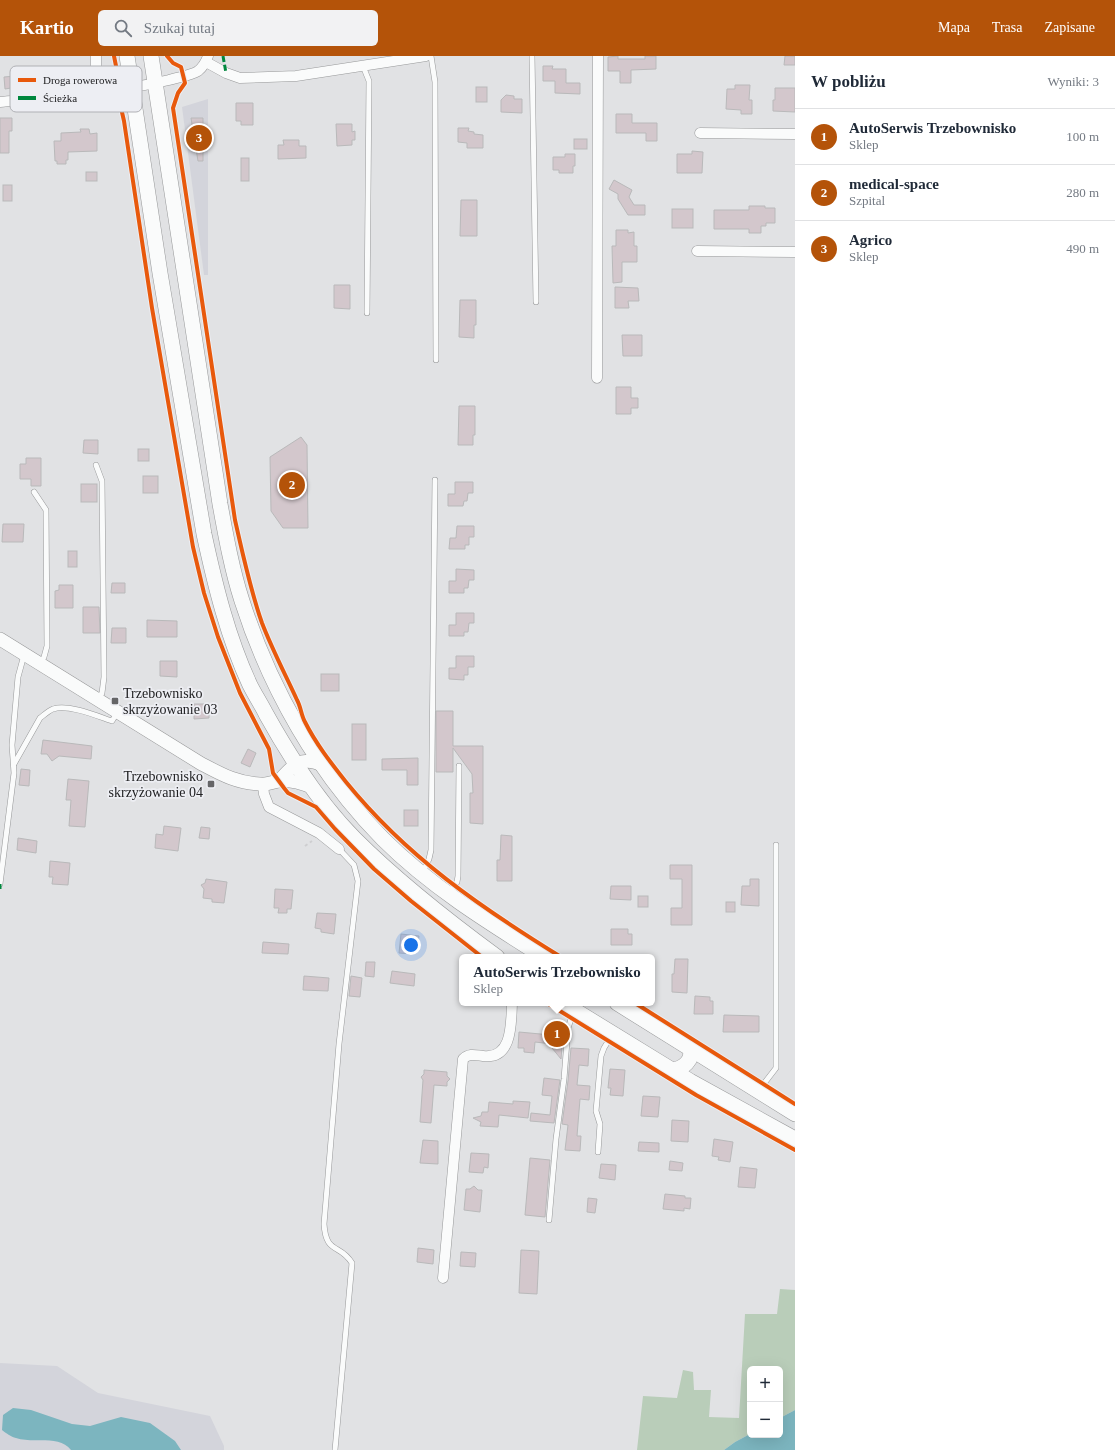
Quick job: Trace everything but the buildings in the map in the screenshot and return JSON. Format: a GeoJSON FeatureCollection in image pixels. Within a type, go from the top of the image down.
{"type":"FeatureCollection","features":[{"type":"Feature","properties":{"kind":"main road"},"geometry":{"type":"LineString","coordinates":[[127,56],[129,66]]}},
{"type":"Feature","properties":{"kind":"main road"},"geometry":{"type":"LineString","coordinates":[[151,56],[229,554],[242,602],[263,657],[286,707],[322,765],[345,796],[384,840],[448,894],[537,954]]}},
{"type":"Feature","properties":{"kind":"main road"},"geometry":{"type":"LineString","coordinates":[[136,112],[160,273],[198,500],[212,572],[234,646],[250,685],[279,738],[296,765],[312,787],[355,838],[391,873],[425,902],[493,954]]}},
{"type":"Feature","properties":{"kind":"main road"},"geometry":{"type":"LineString","coordinates":[[568,1006],[672,1070],[795,1139]]}},
{"type":"Feature","properties":{"kind":"main road"},"geometry":{"type":"LineString","coordinates":[[622,1006],[795,1114]]}},
{"type":"Feature","properties":{"kind":"main road"},"geometry":{"type":"LineString","coordinates":[[672,1070],[680,1069],[688,1062],[691,1055],[690,1048]]}},
{"type":"Feature","properties":{"kind":"street"},"geometry":{"type":"LineString","coordinates":[[142,85],[198,71],[207,59],[226,73],[240,78],[296,76],[426,56]]}},
{"type":"Feature","properties":{"kind":"street"},"geometry":{"type":"LineString","coordinates":[[597,378],[598,56]]}},
{"type":"Feature","properties":{"kind":"street"},"geometry":{"type":"LineString","coordinates":[[0,102],[10,101]]}},
{"type":"Feature","properties":{"kind":"street"},"geometry":{"type":"LineString","coordinates":[[700,133],[795,134]]}},
{"type":"Feature","properties":{"kind":"street"},"geometry":{"type":"LineString","coordinates":[[697,251],[795,252]]}},
{"type":"Feature","properties":{"kind":"street"},"geometry":{"type":"LineString","coordinates":[[0,639],[200,763],[227,778],[246,784],[263,785],[278,781],[295,782],[312,787]]}},
{"type":"Feature","properties":{"kind":"street"},"geometry":{"type":"LineString","coordinates":[[278,781],[296,765],[307,760],[322,765]]}},
{"type":"Feature","properties":{"kind":"street"},"geometry":{"type":"LineString","coordinates":[[263,785],[264,794],[269,807],[319,833],[339,849]]}},
{"type":"Feature","properties":{"kind":"street"},"geometry":{"type":"LineString","coordinates":[[443,1278],[463,1059],[466,1055],[472,1054],[486,1056],[497,1054],[502,1051],[509,1038],[512,1006]]}},
{"type":"Feature","properties":{"kind":"lane"},"geometry":{"type":"LineString","coordinates":[[431,56],[435,82],[436,360]]}},
{"type":"Feature","properties":{"kind":"lane"},"geometry":{"type":"LineString","coordinates":[[532,56],[536,302]]}},
{"type":"Feature","properties":{"kind":"lane"},"geometry":{"type":"LineString","coordinates":[[363,66],[369,81],[367,313]]}},
{"type":"Feature","properties":{"kind":"lane"},"geometry":{"type":"LineString","coordinates":[[96,465],[102,481],[104,678],[102,693],[98,700]]}},
{"type":"Feature","properties":{"kind":"lane"},"geometry":{"type":"LineString","coordinates":[[422,873],[429,859],[431,850],[435,480]]}},
{"type":"Feature","properties":{"kind":"lane"},"geometry":{"type":"LineString","coordinates":[[34,492],[46,510],[47,646],[40,664]]}},
{"type":"Feature","properties":{"kind":"lane"},"geometry":{"type":"LineString","coordinates":[[0,884],[14,764],[12,745],[18,677],[25,655]]}},
{"type":"Feature","properties":{"kind":"lane"},"geometry":{"type":"LineString","coordinates":[[14,764],[40,718],[53,709],[61,708],[74,710],[112,721],[118,712]]}},
{"type":"Feature","properties":{"kind":"lane"},"geometry":{"type":"LineString","coordinates":[[448,894],[457,882],[458,876],[458,766]]}},
{"type":"Feature","properties":{"kind":"lane"},"geometry":{"type":"LineString","coordinates":[[758,1091],[772,1071],[776,1068],[776,845]]}},
{"type":"Feature","properties":{"kind":"lane"},"geometry":{"type":"LineString","coordinates":[[335,1450],[352,1263],[348,1256],[328,1244],[324,1224],[339,1044],[358,881],[354,865],[339,849]]}},
{"type":"Feature","properties":{"kind":"lane"},"geometry":{"type":"LineString","coordinates":[[549,1220],[568,1028],[576,1011]]}},
{"type":"Feature","properties":{"kind":"lane"},"geometry":{"type":"LineString","coordinates":[[598,1152],[600,1124],[596,1111],[601,1056],[613,1034]]}},
{"type":"Feature","properties":{"kind":"shaded area"},"geometry":{"type":"Polygon","coordinates":[[[208,99],[208,275],[204,275],[182,107],[208,99]]]}},
{"type":"Feature","properties":{"kind":"shaded area"},"geometry":{"type":"Polygon","coordinates":[[[0,1363],[57,1366],[98,1393],[210,1416],[224,1446],[224,1450],[0,1450],[0,1363]]]}},
{"type":"Feature","properties":{"kind":"green space"},"geometry":{"type":"Polygon","coordinates":[[[780,1289],[795,1290],[795,1410],[783,1416],[783,1366],[747,1366],[747,1436],[724,1450],[637,1450],[643,1396],[677,1398],[683,1370],[693,1372],[694,1390],[711,1390],[709,1417],[739,1418],[745,1314],[777,1314],[780,1289]]]}},
{"type":"Feature","properties":{"kind":"water"},"geometry":{"type":"Polygon","coordinates":[[[13,1408],[31,1410],[72,1424],[90,1426],[121,1417],[150,1423],[175,1441],[181,1450],[71,1450],[60,1442],[23,1440],[10,1436],[2,1430],[3,1415],[13,1408]]]}},
{"type":"Feature","properties":{"kind":"water"},"geometry":{"type":"Polygon","coordinates":[[[795,1410],[795,1450],[724,1450],[747,1436],[747,1438],[783,1438],[783,1416],[795,1410]]]}},
{"type":"Feature","properties":{"kind":"marked path"},"geometry":{"type":"LineString","coordinates":[[223,56],[226,73]]}},
{"type":"Feature","properties":{"kind":"marked path"},"geometry":{"type":"LineString","coordinates":[[0,884],[0,889]]}},
{"type":"Feature","properties":{"kind":"cycle path"},"geometry":{"type":"LineString","coordinates":[[114,56],[116,66]]}},
{"type":"Feature","properties":{"kind":"cycle path"},"geometry":{"type":"LineString","coordinates":[[167,56],[173,63],[181,67],[185,83],[178,93],[173,108],[235,520],[254,597],[270,642],[314,738],[340,775],[369,809],[419,857],[446,879],[502,919],[556,954]]}},
{"type":"Feature","properties":{"kind":"cycle path"},"geometry":{"type":"LineString","coordinates":[[122,112],[152,308],[193,547],[204,593],[218,637],[240,693],[269,749],[273,773],[288,793],[316,807],[374,869],[411,901],[478,954]]}},
{"type":"Feature","properties":{"kind":"cycle path"},"geometry":{"type":"LineString","coordinates":[[552,1006],[696,1095],[795,1150]]}},
{"type":"Feature","properties":{"kind":"cycle path"},"geometry":{"type":"LineString","coordinates":[[640,1006],[795,1104]]}},
{"type":"Feature","properties":{"kind":"place","name":"Agrico"},"geometry":{"type":"Point","coordinates":[199,138]}},
{"type":"Feature","properties":{"kind":"place","name":"medical-space"},"geometry":{"type":"Point","coordinates":[292,485]}},
{"type":"Feature","properties":{"kind":"place","name":"Trzebownisko skrzyżowanie 03"},"geometry":{"type":"Point","coordinates":[115,701]}},
{"type":"Feature","properties":{"kind":"place","name":"Trzebownisko skrzyżowanie 04"},"geometry":{"type":"Point","coordinates":[211,784]}},
{"type":"Feature","properties":{"kind":"place","name":"AutoSerwis Trzebownisko"},"geometry":{"type":"Point","coordinates":[557,1034]}}]}
